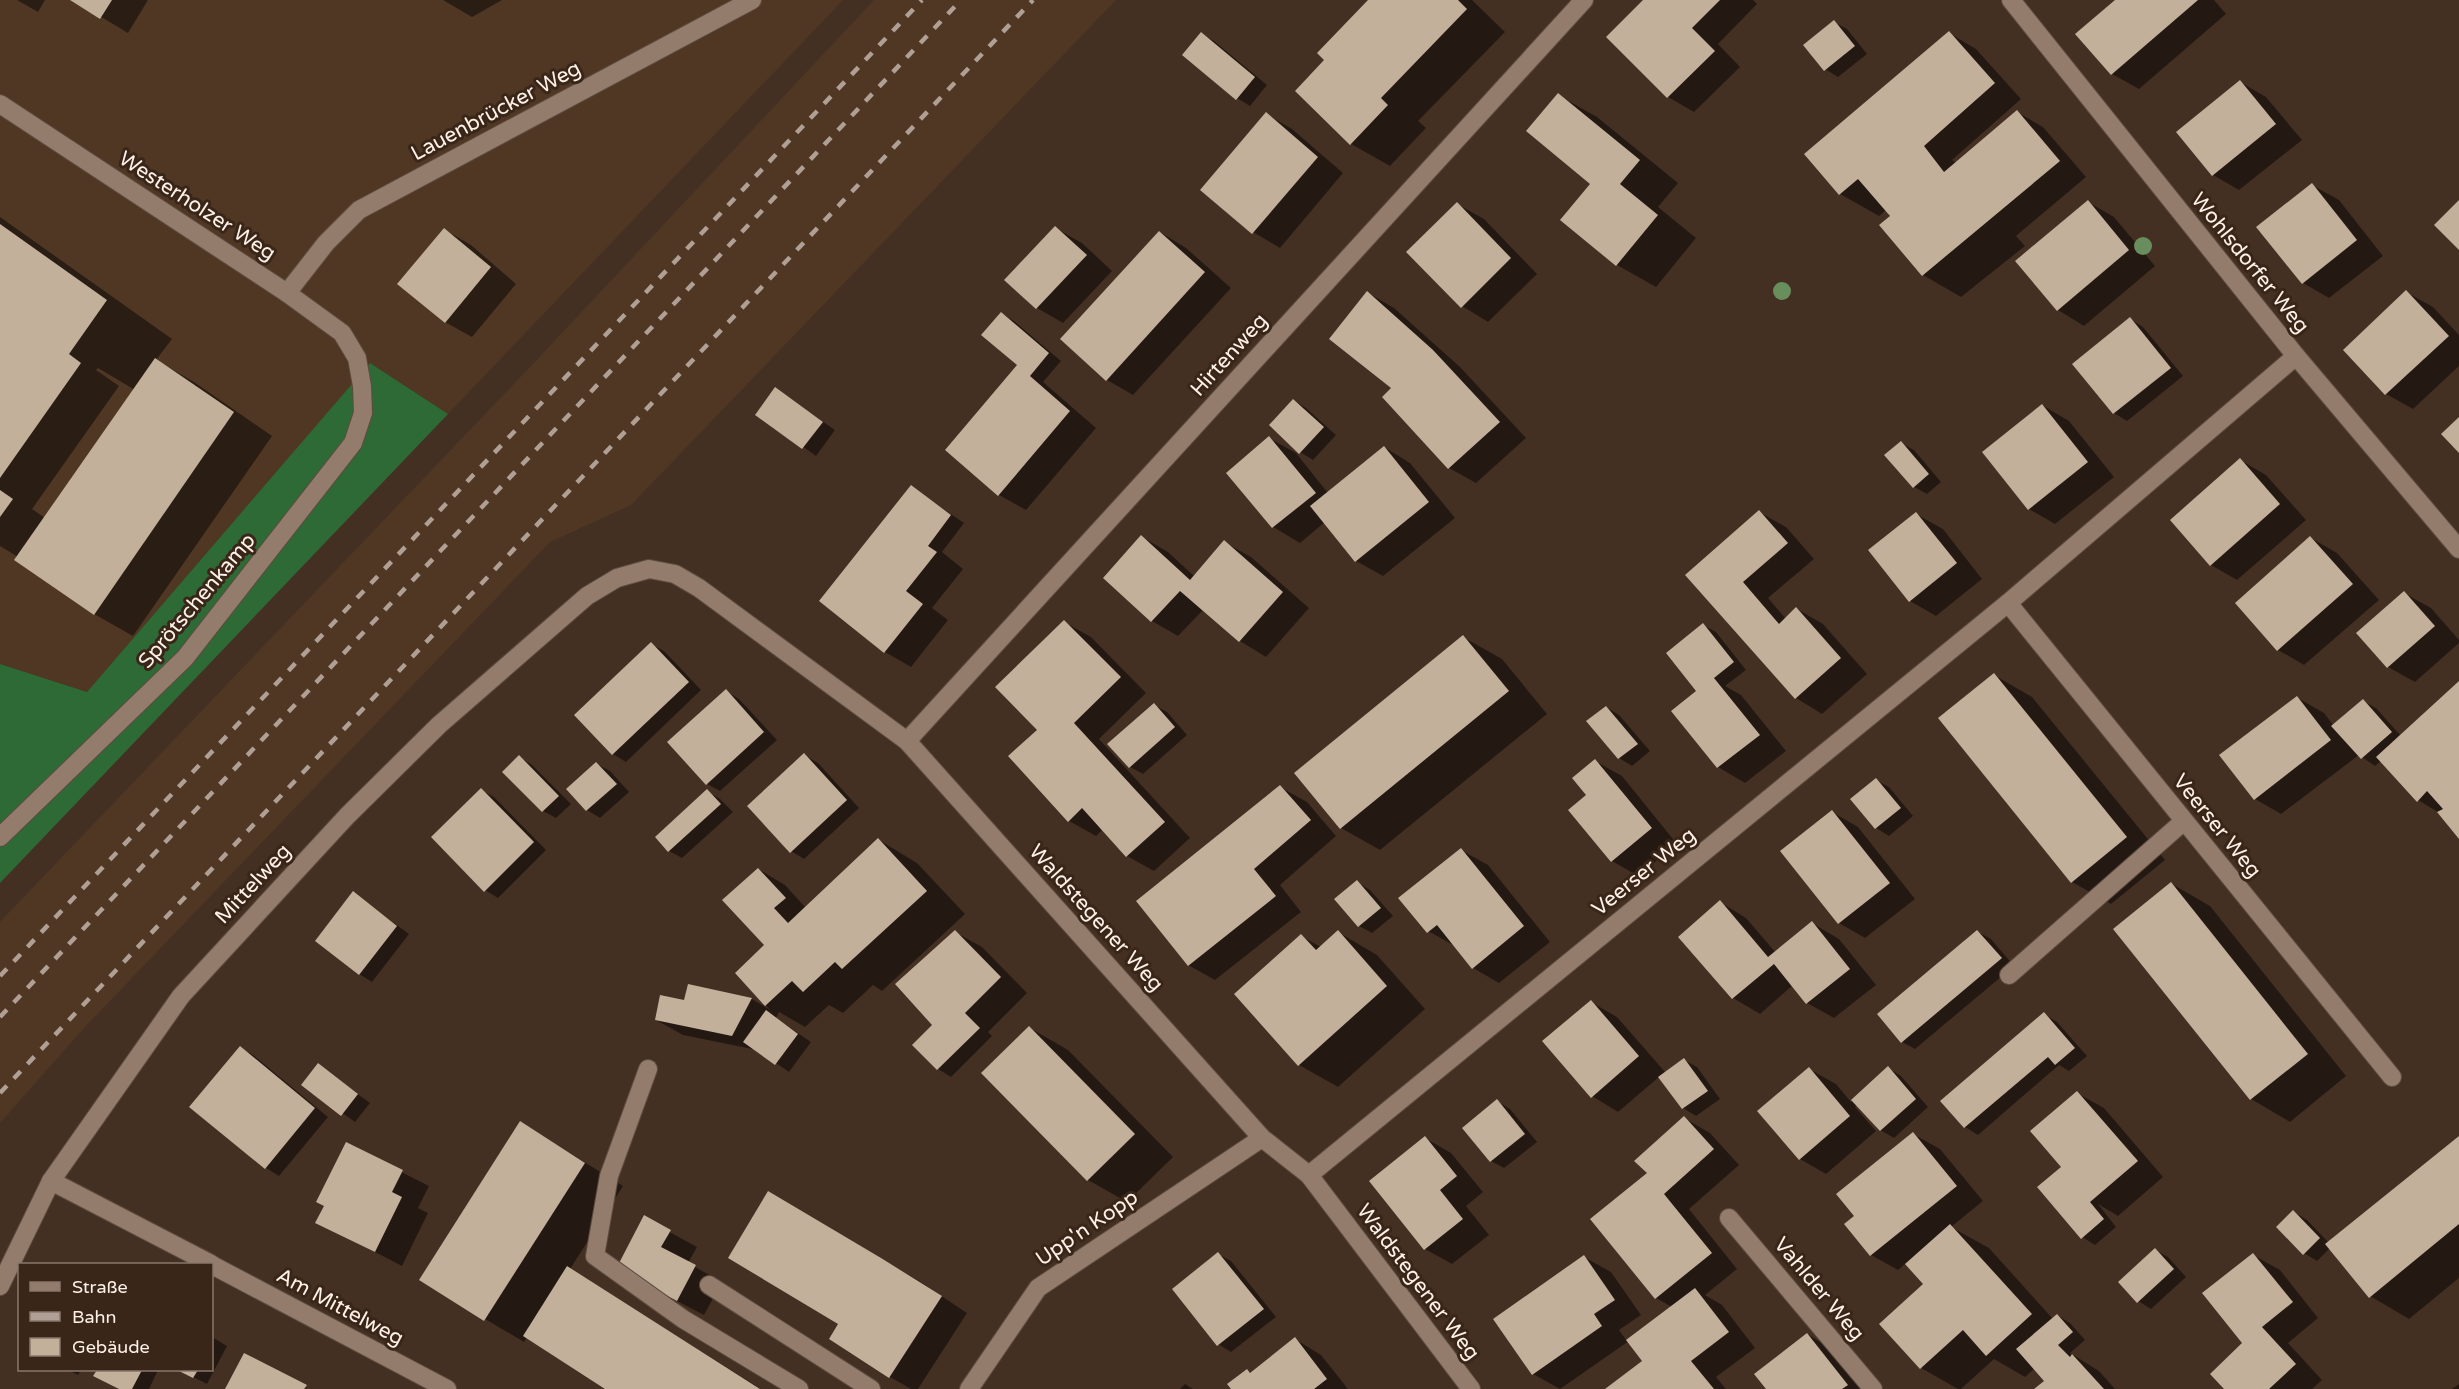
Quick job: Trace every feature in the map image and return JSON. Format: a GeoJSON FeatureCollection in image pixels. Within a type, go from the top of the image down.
{"type":"FeatureCollection","features":[{"type":"Feature","properties":{"kind":"street","name":"Lauenbrücker Weg"},"geometry":{"type":"LineString","coordinates":[[287,292],[326,243],[359,210],[752,0]]}},
{"type":"Feature","properties":{"kind":"street","name":"Hirtenweg"},"geometry":{"type":"LineString","coordinates":[[907,741],[1584,0]]}},
{"type":"Feature","properties":{"kind":"street","name":"Wohlsdorfer Weg"},"geometry":{"type":"LineString","coordinates":[[2012,0],[2296,356],[2459,549]]}},
{"type":"Feature","properties":{"kind":"street","name":"Westerholzer Weg"},"geometry":{"type":"LineString","coordinates":[[0,104],[287,292],[342,333],[357,358]]}},
{"type":"Feature","properties":{"kind":"street","name":"Veerser Weg"},"geometry":{"type":"LineString","coordinates":[[1309,1175],[2008,603],[2296,356]]}},
{"type":"Feature","properties":{"kind":"street","name":"Sprötschenkamp"},"geometry":{"type":"LineString","coordinates":[[0,837],[184,658],[353,443],[363,413],[362,386],[357,358]]}},
{"type":"Feature","properties":{"kind":"street","name":"Waldstegener Weg"},"geometry":{"type":"LineString","coordinates":[[617,578],[650,569],[675,574],[699,588],[907,741],[1262,1138],[1309,1175],[1471,1389]]}},
{"type":"Feature","properties":{"kind":"street","name":"Mittelweg"},"geometry":{"type":"LineString","coordinates":[[0,1286],[51,1180],[181,996],[347,816],[439,725],[587,596],[617,578]]}},
{"type":"Feature","properties":{"kind":"street","name":"Veerser Weg"},"geometry":{"type":"LineString","coordinates":[[2008,603],[2392,1077]]}},
{"type":"Feature","properties":{"kind":"street"},"geometry":{"type":"LineString","coordinates":[[2009,975],[2184,821]]}},
{"type":"Feature","properties":{"kind":"street"},"geometry":{"type":"LineString","coordinates":[[648,1069],[609,1176],[595,1256],[683,1319],[799,1389]]}},
{"type":"Feature","properties":{"kind":"street","name":"Upp'n Kopp"},"geometry":{"type":"LineString","coordinates":[[969,1389],[1038,1288],[1262,1138]]}},
{"type":"Feature","properties":{"kind":"street","name":"Am Mittelweg"},"geometry":{"type":"LineString","coordinates":[[51,1180],[207,1263]]}},
{"type":"Feature","properties":{"kind":"street","name":"Vahlder Weg"},"geometry":{"type":"LineString","coordinates":[[1729,1218],[1873,1389]]}},
{"type":"Feature","properties":{"kind":"street","name":"Am Mittelweg"},"geometry":{"type":"LineString","coordinates":[[213,1266],[447,1389]]}},
{"type":"Feature","properties":{"kind":"street"},"geometry":{"type":"LineString","coordinates":[[709,1285],[871,1389]]}},
{"type":"Feature","properties":{"kind":"shaded area"},"geometry":{"type":"Polygon","coordinates":[[[0,0],[843,0],[448,414],[370,363],[87,692],[0,664],[0,0]]]}},
{"type":"Feature","properties":{"kind":"shaded area"},"geometry":{"type":"Polygon","coordinates":[[[874,0],[1116,0],[631,505],[550,542],[83,1029],[0,1123],[0,922],[532,365],[874,0]]]}},
{"type":"Feature","properties":{"kind":"green space"},"geometry":{"type":"Polygon","coordinates":[[[370,363],[448,414],[0,883],[0,664],[87,692],[370,363]]]}},
{"type":"Feature","properties":{"kind":"building"},"geometry":{"type":"Polygon","coordinates":[[[70,0],[112,0],[100,19],[70,0]]]}},
{"type":"Feature","properties":{"kind":"building"},"geometry":{"type":"Polygon","coordinates":[[[1368,0],[1458,0],[1467,9],[1381,98],[1388,105],[1350,145],[1295,91],[1324,60],[1317,53],[1368,0]]]}},
{"type":"Feature","properties":{"kind":"building"},"geometry":{"type":"Polygon","coordinates":[[[1643,0],[1720,0],[1692,28],[1715,51],[1667,98],[1606,37],[1643,0]]]}},
{"type":"Feature","properties":{"kind":"building"},"geometry":{"type":"Polygon","coordinates":[[[2115,0],[2198,0],[2111,75],[2075,34],[2115,0]]]}},
{"type":"Feature","properties":{"kind":"building"},"geometry":{"type":"Polygon","coordinates":[[[1834,20],[1855,46],[1824,71],[1803,45],[1834,20]]]}},
{"type":"Feature","properties":{"kind":"building"},"geometry":{"type":"Polygon","coordinates":[[[1949,31],[1995,83],[1924,146],[1944,172],[2017,110],[2060,161],[1922,276],[1879,225],[1890,216],[1858,179],[1839,195],[1804,154],[1949,31]]]}},
{"type":"Feature","properties":{"kind":"building"},"geometry":{"type":"Polygon","coordinates":[[[1201,32],[1255,77],[1236,100],[1182,55],[1201,32]]]}},
{"type":"Feature","properties":{"kind":"building"},"geometry":{"type":"Polygon","coordinates":[[[2240,80],[2276,124],[2212,176],[2176,132],[2240,80]]]}},
{"type":"Feature","properties":{"kind":"building"},"geometry":{"type":"Polygon","coordinates":[[[1558,93],[1640,160],[1620,184],[1658,215],[1616,266],[1560,220],[1590,184],[1526,131],[1558,93]]]}},
{"type":"Feature","properties":{"kind":"building"},"geometry":{"type":"Polygon","coordinates":[[[1266,112],[1318,157],[1252,234],[1200,190],[1266,112]]]}},
{"type":"Feature","properties":{"kind":"building"},"geometry":{"type":"Polygon","coordinates":[[[2312,183],[2357,240],[2302,284],[2256,227],[2312,183]]]}},
{"type":"Feature","properties":{"kind":"building"},"geometry":{"type":"Polygon","coordinates":[[[2088,200],[2129,250],[2057,311],[2015,261],[2088,200]]]}},
{"type":"Feature","properties":{"kind":"building"},"geometry":{"type":"Polygon","coordinates":[[[2459,200],[2459,250],[2434,225],[2459,200]]]}},
{"type":"Feature","properties":{"kind":"building"},"geometry":{"type":"Polygon","coordinates":[[[1457,202],[1511,258],[1461,308],[1406,252],[1457,202]]]}},
{"type":"Feature","properties":{"kind":"building"},"geometry":{"type":"Polygon","coordinates":[[[0,224],[107,300],[69,354],[81,363],[0,478],[0,224]]]}},
{"type":"Feature","properties":{"kind":"building"},"geometry":{"type":"Polygon","coordinates":[[[1055,226],[1087,255],[1036,309],[1004,280],[1055,226]]]}},
{"type":"Feature","properties":{"kind":"building"},"geometry":{"type":"Polygon","coordinates":[[[444,228],[491,267],[445,323],[397,284],[444,228]]]}},
{"type":"Feature","properties":{"kind":"building"},"geometry":{"type":"Polygon","coordinates":[[[1159,231],[1205,272],[1106,381],[1060,339],[1159,231]]]}},
{"type":"Feature","properties":{"kind":"building"},"geometry":{"type":"Polygon","coordinates":[[[2406,290],[2449,336],[2385,395],[2343,350],[2406,290]]]}},
{"type":"Feature","properties":{"kind":"building"},"geometry":{"type":"Polygon","coordinates":[[[1367,291],[1433,350],[1500,422],[1448,469],[1382,397],[1391,388],[1329,339],[1367,291]]]}},
{"type":"Feature","properties":{"kind":"building"},"geometry":{"type":"Polygon","coordinates":[[[1001,312],[1049,353],[1030,376],[1070,411],[998,496],[945,450],[1017,365],[981,335],[1001,312]]]}},
{"type":"Feature","properties":{"kind":"building"},"geometry":{"type":"Polygon","coordinates":[[[2130,317],[2171,368],[2113,414],[2072,364],[2130,317]]]}},
{"type":"Feature","properties":{"kind":"building"},"geometry":{"type":"Polygon","coordinates":[[[155,358],[234,412],[94,615],[14,560],[155,358]]]}},
{"type":"Feature","properties":{"kind":"building"},"geometry":{"type":"Polygon","coordinates":[[[775,387],[823,422],[802,449],[755,415],[775,387]]]}},
{"type":"Feature","properties":{"kind":"building"},"geometry":{"type":"Polygon","coordinates":[[[1293,399],[1324,427],[1299,454],[1269,425],[1293,399]]]}},
{"type":"Feature","properties":{"kind":"building"},"geometry":{"type":"Polygon","coordinates":[[[2042,404],[2088,462],[2028,510],[1982,452],[2042,404]]]}},
{"type":"Feature","properties":{"kind":"building"},"geometry":{"type":"Polygon","coordinates":[[[2459,417],[2459,453],[2441,434],[2459,417]]]}},
{"type":"Feature","properties":{"kind":"building"},"geometry":{"type":"Polygon","coordinates":[[[1269,436],[1316,493],[1272,528],[1226,473],[1269,436]]]}},
{"type":"Feature","properties":{"kind":"building"},"geometry":{"type":"Polygon","coordinates":[[[1901,441],[1929,474],[1913,488],[1884,455],[1901,441]]]}},
{"type":"Feature","properties":{"kind":"building"},"geometry":{"type":"Polygon","coordinates":[[[1384,446],[1429,502],[1355,562],[1310,506],[1384,446]]]}},
{"type":"Feature","properties":{"kind":"building"},"geometry":{"type":"Polygon","coordinates":[[[2240,458],[2280,504],[2210,566],[2170,520],[2240,458]]]}},
{"type":"Feature","properties":{"kind":"building"},"geometry":{"type":"Polygon","coordinates":[[[911,485],[951,515],[928,546],[937,552],[906,591],[923,604],[884,653],[819,601],[911,485]]]}},
{"type":"Feature","properties":{"kind":"building"},"geometry":{"type":"Polygon","coordinates":[[[0,490],[13,499],[0,517],[0,490]]]}},
{"type":"Feature","properties":{"kind":"building"},"geometry":{"type":"Polygon","coordinates":[[[1759,510],[1788,543],[1743,582],[1779,624],[1796,607],[1841,658],[1795,699],[1685,575],[1759,510]]]}},
{"type":"Feature","properties":{"kind":"building"},"geometry":{"type":"Polygon","coordinates":[[[1916,512],[1957,563],[1909,602],[1868,550],[1916,512]]]}},
{"type":"Feature","properties":{"kind":"building"},"geometry":{"type":"Polygon","coordinates":[[[1141,535],[1190,580],[1224,540],[1283,592],[1239,642],[1180,591],[1151,622],[1103,578],[1141,535]]]}},
{"type":"Feature","properties":{"kind":"building"},"geometry":{"type":"Polygon","coordinates":[[[2310,536],[2353,584],[2277,651],[2235,603],[2310,536]]]}},
{"type":"Feature","properties":{"kind":"building"},"geometry":{"type":"Polygon","coordinates":[[[2404,591],[2435,626],[2387,668],[2356,633],[2404,591]]]}},
{"type":"Feature","properties":{"kind":"building"},"geometry":{"type":"Polygon","coordinates":[[[1064,620],[1121,677],[1074,723],[1165,822],[1126,857],[1082,808],[1068,822],[1008,756],[1037,730],[995,687],[1064,620]]]}},
{"type":"Feature","properties":{"kind":"building"},"geometry":{"type":"Polygon","coordinates":[[[1703,623],[1734,662],[1714,678],[1760,735],[1717,768],[1671,711],[1696,691],[1666,653],[1703,623]]]}},
{"type":"Feature","properties":{"kind":"building"},"geometry":{"type":"Polygon","coordinates":[[[1463,635],[1509,691],[1340,829],[1294,773],[1463,635]]]}},
{"type":"Feature","properties":{"kind":"building"},"geometry":{"type":"Polygon","coordinates":[[[651,642],[689,682],[612,755],[574,715],[651,642]]]}},
{"type":"Feature","properties":{"kind":"building"},"geometry":{"type":"Polygon","coordinates":[[[1994,673],[2127,837],[2071,883],[1938,718],[1994,673]]]}},
{"type":"Feature","properties":{"kind":"building"},"geometry":{"type":"Polygon","coordinates":[[[2459,681],[2459,839],[2437,812],[2443,809],[2427,791],[2417,802],[2376,757],[2459,681]]]}},
{"type":"Feature","properties":{"kind":"building"},"geometry":{"type":"Polygon","coordinates":[[[726,689],[764,732],[706,785],[667,742],[726,689]]]}},
{"type":"Feature","properties":{"kind":"building"},"geometry":{"type":"Polygon","coordinates":[[[2297,696],[2331,740],[2254,800],[2219,755],[2297,696]]]}},
{"type":"Feature","properties":{"kind":"building"},"geometry":{"type":"Polygon","coordinates":[[[2363,699],[2392,732],[2361,759],[2331,726],[2363,699]]]}},
{"type":"Feature","properties":{"kind":"building"},"geometry":{"type":"Polygon","coordinates":[[[1154,703],[1175,727],[1129,768],[1107,744],[1154,703]]]}},
{"type":"Feature","properties":{"kind":"building"},"geometry":{"type":"Polygon","coordinates":[[[1606,706],[1638,744],[1618,759],[1586,721],[1606,706]]]}},
{"type":"Feature","properties":{"kind":"building"},"geometry":{"type":"Polygon","coordinates":[[[804,753],[847,800],[790,853],[747,806],[804,753]]]}},
{"type":"Feature","properties":{"kind":"building"},"geometry":{"type":"Polygon","coordinates":[[[519,755],[559,796],[542,812],[502,772],[519,755]]]}},
{"type":"Feature","properties":{"kind":"building"},"geometry":{"type":"Polygon","coordinates":[[[1595,759],[1652,828],[1611,862],[1568,810],[1586,795],[1572,778],[1595,759]]]}},
{"type":"Feature","properties":{"kind":"building"},"geometry":{"type":"Polygon","coordinates":[[[596,762],[617,784],[586,811],[566,789],[596,762]]]}},
{"type":"Feature","properties":{"kind":"building"},"geometry":{"type":"Polygon","coordinates":[[[1876,778],[1901,808],[1875,829],[1850,799],[1876,778]]]}},
{"type":"Feature","properties":{"kind":"building"},"geometry":{"type":"Polygon","coordinates":[[[1280,785],[1311,820],[1254,869],[1276,896],[1188,966],[1136,901],[1280,785]]]}},
{"type":"Feature","properties":{"kind":"building"},"geometry":{"type":"Polygon","coordinates":[[[481,788],[534,842],[484,892],[431,837],[481,788]]]}},
{"type":"Feature","properties":{"kind":"building"},"geometry":{"type":"Polygon","coordinates":[[[707,789],[721,804],[668,852],[655,837],[707,789]]]}},
{"type":"Feature","properties":{"kind":"building"},"geometry":{"type":"Polygon","coordinates":[[[1832,810],[1890,883],[1838,924],[1780,851],[1832,810]]]}},
{"type":"Feature","properties":{"kind":"building"},"geometry":{"type":"Polygon","coordinates":[[[878,838],[927,891],[842,969],[835,962],[803,992],[792,981],[765,1006],[735,973],[764,945],[722,900],[758,868],[786,898],[774,908],[788,923],[878,838]]]}},
{"type":"Feature","properties":{"kind":"building"},"geometry":{"type":"Polygon","coordinates":[[[1461,848],[1524,926],[1472,969],[1437,925],[1427,933],[1398,898],[1461,848]]]}},
{"type":"Feature","properties":{"kind":"building"},"geometry":{"type":"Polygon","coordinates":[[[1357,880],[1381,908],[1358,927],[1334,899],[1357,880]]]}},
{"type":"Feature","properties":{"kind":"building"},"geometry":{"type":"Polygon","coordinates":[[[2171,882],[2308,1054],[2250,1100],[2113,929],[2171,882]]]}},
{"type":"Feature","properties":{"kind":"building"},"geometry":{"type":"Polygon","coordinates":[[[353,891],[397,926],[359,975],[315,941],[353,891]]]}},
{"type":"Feature","properties":{"kind":"building"},"geometry":{"type":"Polygon","coordinates":[[[1720,900],[1768,957],[1812,921],[1850,969],[1806,1004],[1774,964],[1732,999],[1678,937],[1720,900]]]}},
{"type":"Feature","properties":{"kind":"building"},"geometry":{"type":"Polygon","coordinates":[[[955,930],[1001,977],[965,1013],[980,1028],[937,1070],[912,1045],[932,1025],[895,984],[955,930]]]}},
{"type":"Feature","properties":{"kind":"building"},"geometry":{"type":"Polygon","coordinates":[[[1338,930],[1387,986],[1298,1066],[1234,994],[1301,934],[1316,950],[1338,930]]]}},
{"type":"Feature","properties":{"kind":"building"},"geometry":{"type":"Polygon","coordinates":[[[1977,930],[2002,958],[1901,1043],[1877,1014],[1977,930]]]}},
{"type":"Feature","properties":{"kind":"building"},"geometry":{"type":"Polygon","coordinates":[[[688,984],[752,998],[732,1036],[655,1020],[660,995],[684,1000],[688,984]]]}},
{"type":"Feature","properties":{"kind":"building"},"geometry":{"type":"Polygon","coordinates":[[[1591,1000],[1639,1056],[1591,1098],[1542,1041],[1591,1000]]]}},
{"type":"Feature","properties":{"kind":"building"},"geometry":{"type":"Polygon","coordinates":[[[766,1010],[798,1034],[775,1065],[743,1042],[766,1010]]]}},
{"type":"Feature","properties":{"kind":"building"},"geometry":{"type":"Polygon","coordinates":[[[2044,1012],[2075,1048],[2055,1065],[2048,1057],[1964,1128],[1940,1101],[2044,1012]]]}},
{"type":"Feature","properties":{"kind":"building"},"geometry":{"type":"Polygon","coordinates":[[[1029,1026],[1135,1134],[1087,1181],[981,1073],[1029,1026]]]}},
{"type":"Feature","properties":{"kind":"building"},"geometry":{"type":"Polygon","coordinates":[[[240,1046],[315,1108],[265,1169],[189,1107],[240,1046]]]}},
{"type":"Feature","properties":{"kind":"building"},"geometry":{"type":"Polygon","coordinates":[[[1684,1058],[1708,1091],[1682,1109],[1658,1077],[1684,1058]]]}},
{"type":"Feature","properties":{"kind":"building"},"geometry":{"type":"Polygon","coordinates":[[[318,1063],[358,1094],[341,1116],[301,1085],[318,1063]]]}},
{"type":"Feature","properties":{"kind":"building"},"geometry":{"type":"Polygon","coordinates":[[[1888,1066],[1916,1099],[1880,1131],[1851,1100],[1888,1066]]]}},
{"type":"Feature","properties":{"kind":"building"},"geometry":{"type":"Polygon","coordinates":[[[1809,1067],[1850,1116],[1799,1160],[1757,1111],[1809,1067]]]}},
{"type":"Feature","properties":{"kind":"building"},"geometry":{"type":"Polygon","coordinates":[[[2077,1091],[2138,1161],[2090,1202],[2104,1219],[2081,1239],[2037,1187],[2061,1167],[2030,1131],[2077,1091]]]}},
{"type":"Feature","properties":{"kind":"building"},"geometry":{"type":"Polygon","coordinates":[[[1497,1099],[1525,1134],[1490,1162],[1462,1128],[1497,1099]]]}},
{"type":"Feature","properties":{"kind":"building"},"geometry":{"type":"Polygon","coordinates":[[[1684,1116],[1714,1149],[1664,1194],[1712,1253],[1655,1299],[1590,1219],[1647,1173],[1634,1161],[1684,1116]]]}},
{"type":"Feature","properties":{"kind":"building"},"geometry":{"type":"Polygon","coordinates":[[[520,1121],[585,1163],[484,1321],[419,1280],[520,1121]]]}},
{"type":"Feature","properties":{"kind":"building"},"geometry":{"type":"Polygon","coordinates":[[[1913,1132],[1957,1186],[1870,1256],[1844,1224],[1854,1216],[1836,1194],[1913,1132]]]}},
{"type":"Feature","properties":{"kind":"building"},"geometry":{"type":"Polygon","coordinates":[[[1425,1136],[1457,1176],[1440,1190],[1463,1219],[1424,1250],[1369,1181],[1425,1136]]]}},
{"type":"Feature","properties":{"kind":"building"},"geometry":{"type":"Polygon","coordinates":[[[2459,1136],[2459,1224],[2369,1298],[2325,1244],[2459,1136]]]}},
{"type":"Feature","properties":{"kind":"building"},"geometry":{"type":"Polygon","coordinates":[[[346,1142],[403,1170],[392,1192],[402,1197],[375,1252],[315,1223],[324,1206],[316,1202],[346,1142]]]}},
{"type":"Feature","properties":{"kind":"building"},"geometry":{"type":"Polygon","coordinates":[[[768,1191],[942,1296],[889,1378],[829,1339],[838,1324],[728,1258],[768,1191]]]}},
{"type":"Feature","properties":{"kind":"building"},"geometry":{"type":"Polygon","coordinates":[[[2293,1210],[2320,1238],[2303,1255],[2276,1227],[2293,1210]]]}},
{"type":"Feature","properties":{"kind":"building"},"geometry":{"type":"Polygon","coordinates":[[[644,1215],[671,1230],[661,1247],[696,1265],[677,1301],[616,1269],[644,1215]]]}},
{"type":"Feature","properties":{"kind":"building"},"geometry":{"type":"Polygon","coordinates":[[[1950,1224],[2032,1314],[1986,1356],[1963,1330],[1920,1369],[1879,1324],[1923,1284],[1905,1264],[1950,1224]]]}},
{"type":"Feature","properties":{"kind":"building"},"geometry":{"type":"Polygon","coordinates":[[[2155,1248],[2174,1269],[2137,1303],[2118,1282],[2155,1248]]]}},
{"type":"Feature","properties":{"kind":"building"},"geometry":{"type":"Polygon","coordinates":[[[1218,1252],[1264,1309],[1217,1346],[1172,1289],[1218,1252]]]}},
{"type":"Feature","properties":{"kind":"building"},"geometry":{"type":"Polygon","coordinates":[[[2253,1253],[2293,1302],[2262,1327],[2296,1364],[2269,1389],[2224,1389],[2210,1374],[2242,1343],[2202,1293],[2253,1253]]]}},
{"type":"Feature","properties":{"kind":"building"},"geometry":{"type":"Polygon","coordinates":[[[1584,1255],[1615,1300],[1594,1314],[1602,1326],[1532,1375],[1493,1319],[1584,1255]]]}},
{"type":"Feature","properties":{"kind":"building"},"geometry":{"type":"Polygon","coordinates":[[[567,1266],[760,1389],[605,1389],[523,1336],[567,1266]]]}},
{"type":"Feature","properties":{"kind":"building"},"geometry":{"type":"Polygon","coordinates":[[[1695,1288],[1729,1332],[1691,1361],[1714,1389],[1605,1389],[1642,1361],[1626,1340],[1695,1288]]]}},
{"type":"Feature","properties":{"kind":"building"},"geometry":{"type":"Polygon","coordinates":[[[2057,1314],[2073,1332],[2058,1345],[2070,1357],[2072,1354],[2104,1389],[2034,1389],[2044,1381],[2016,1349],[2057,1314]]]}},
{"type":"Feature","properties":{"kind":"building"},"geometry":{"type":"Polygon","coordinates":[[[1807,1333],[1848,1385],[1842,1389],[1766,1389],[1754,1374],[1807,1333]]]}},
{"type":"Feature","properties":{"kind":"building"},"geometry":{"type":"Polygon","coordinates":[[[1295,1337],[1327,1379],[1314,1389],[1231,1389],[1227,1384],[1247,1369],[1250,1373],[1295,1337]]]}},
{"type":"Feature","properties":{"kind":"building"},"geometry":{"type":"Polygon","coordinates":[[[244,1353],[307,1385],[304,1389],[225,1389],[244,1353]]]}},
{"type":"Feature","properties":{"kind":"building"},"geometry":{"type":"Polygon","coordinates":[[[96,1371],[141,1371],[132,1389],[119,1389],[93,1376],[96,1371]]]}},
{"type":"Feature","properties":{"kind":"building"},"geometry":{"type":"Polygon","coordinates":[[[179,1371],[197,1371],[193,1378],[179,1371]]]}},
{"type":"Feature","properties":{"kind":"railway"},"geometry":{"type":"LineString","coordinates":[[0,976],[922,0]]}},
{"type":"Feature","properties":{"kind":"railway"},"geometry":{"type":"LineString","coordinates":[[0,1017],[961,0]]}},
{"type":"Feature","properties":{"kind":"railway"},"geometry":{"type":"LineString","coordinates":[[0,1093],[1033,0]]}}]}
